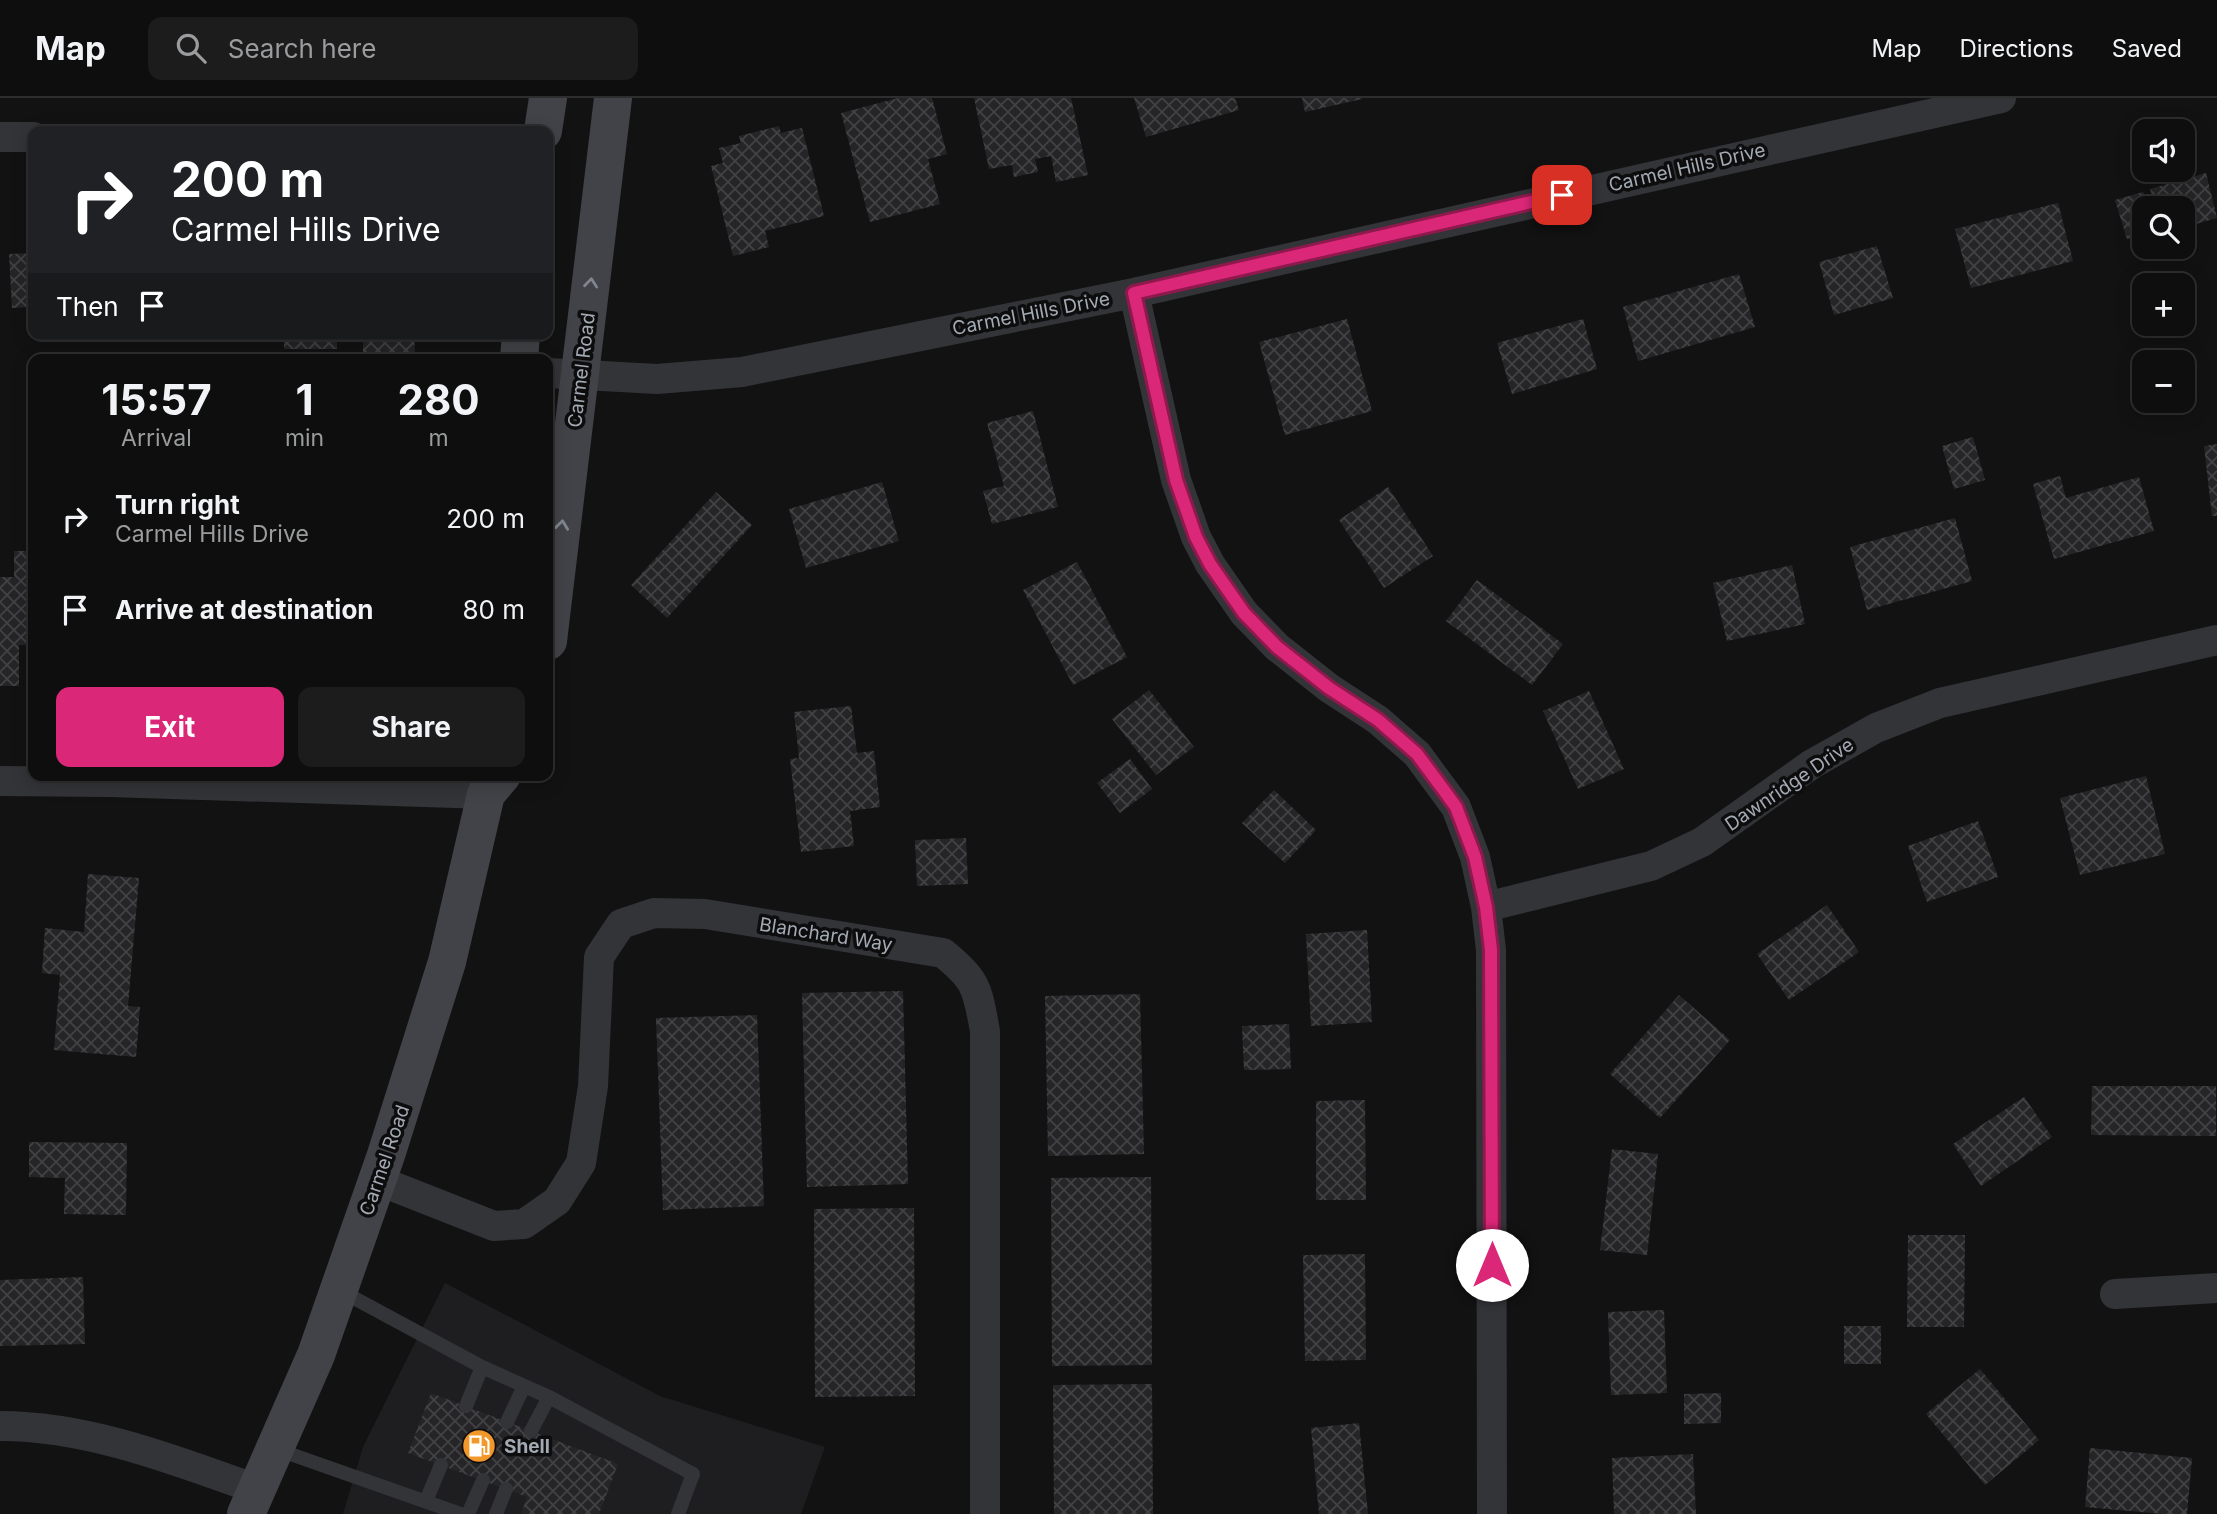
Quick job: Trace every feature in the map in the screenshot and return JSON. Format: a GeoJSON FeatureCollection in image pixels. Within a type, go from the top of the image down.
{"type":"FeatureCollection","features":[{"type":"Feature","properties":{"kind":"main road"},"geometry":{"type":"LineString","coordinates":[[544,126],[548,98]]}},
{"type":"Feature","properties":{"kind":"main road","name":"Carmel Road"},"geometry":{"type":"LineString","coordinates":[[553,558],[564,374],[613,98]]}},
{"type":"Feature","properties":{"kind":"main road","name":"Carmel Road"},"geometry":{"type":"LineString","coordinates":[[251,1502],[317,1355],[421,1048],[447,962],[490,781]]}},
{"type":"Feature","properties":{"kind":"street","name":"Carmel Hills Drive"},"geometry":{"type":"LineString","coordinates":[[564,374],[657,379],[742,372],[1134,293],[2001,98]]}},
{"type":"Feature","properties":{"kind":"street"},"geometry":{"type":"LineString","coordinates":[[0,137],[28,137]]}},
{"type":"Feature","properties":{"kind":"street"},"geometry":{"type":"LineString","coordinates":[[1134,293],[1176,480],[1196,537],[1210,564],[1244,613],[1277,647],[1329,688],[1378,720],[1417,754],[1456,807],[1475,857],[1486,907],[1491,964],[1492,1514]]}},
{"type":"Feature","properties":{"kind":"street","name":"Dawnridge Drive"},"geometry":{"type":"LineString","coordinates":[[1486,907],[1651,866],[1702,842],[1812,764],[1865,734],[1940,703],[2217,640]]}},
{"type":"Feature","properties":{"kind":"street"},"geometry":{"type":"LineString","coordinates":[[0,781],[490,781]]}},
{"type":"Feature","properties":{"kind":"street","name":"Blanchard Way"},"geometry":{"type":"LineString","coordinates":[[377,1180],[494,1226],[524,1224],[556,1201],[581,1163],[593,1086],[599,957],[621,924],[654,913],[705,914],[943,953],[964,970],[977,989],[985,1031],[985,1514]]}},
{"type":"Feature","properties":{"kind":"street"},"geometry":{"type":"LineString","coordinates":[[2115,1294],[2217,1288]]}},
{"type":"Feature","properties":{"kind":"street"},"geometry":{"type":"LineString","coordinates":[[0,1426],[27,1426],[140,1448],[251,1502]]}},
{"type":"Feature","properties":{"kind":"lane"},"geometry":{"type":"LineString","coordinates":[[339,1291],[482,1367],[549,1397],[693,1474],[678,1514]]}},
{"type":"Feature","properties":{"kind":"lane"},"geometry":{"type":"LineString","coordinates":[[466,1406],[482,1367]]}},
{"type":"Feature","properties":{"kind":"lane"},"geometry":{"type":"LineString","coordinates":[[507,1422],[523,1386]]}},
{"type":"Feature","properties":{"kind":"lane"},"geometry":{"type":"LineString","coordinates":[[531,1432],[549,1397]]}},
{"type":"Feature","properties":{"kind":"lane"},"geometry":{"type":"LineString","coordinates":[[275,1449],[461,1514]]}},
{"type":"Feature","properties":{"kind":"lane"},"geometry":{"type":"LineString","coordinates":[[426,1501],[441,1465]]}},
{"type":"Feature","properties":{"kind":"lane"},"geometry":{"type":"LineString","coordinates":[[468,1514],[483,1480]]}},
{"type":"Feature","properties":{"kind":"lane"},"geometry":{"type":"LineString","coordinates":[[496,1514],[506,1489]]}},
{"type":"Feature","properties":{"kind":"shaded area"},"geometry":{"type":"Polygon","coordinates":[[[445,1283],[660,1396],[825,1447],[801,1514],[343,1514],[363,1447],[445,1283]]]}},
{"type":"Feature","properties":{"kind":"building"},"geometry":{"type":"Polygon","coordinates":[[[898,98],[932,98],[947,154],[928,159],[940,204],[870,222],[841,113],[898,98]]]}},
{"type":"Feature","properties":{"kind":"building"},"geometry":{"type":"Polygon","coordinates":[[[974,98],[1071,98],[1088,175],[1056,182],[1051,156],[1035,159],[1038,172],[1014,177],[1012,165],[989,169],[974,98]]]}},
{"type":"Feature","properties":{"kind":"building"},"geometry":{"type":"Polygon","coordinates":[[[1134,98],[1235,98],[1239,110],[1146,137],[1134,98]]]}},
{"type":"Feature","properties":{"kind":"building"},"geometry":{"type":"Polygon","coordinates":[[[1302,98],[1362,98],[1362,99],[1305,112],[1302,98]]]}},
{"type":"Feature","properties":{"kind":"building"},"geometry":{"type":"Polygon","coordinates":[[[779,126],[781,133],[802,128],[824,216],[765,231],[769,247],[733,256],[711,166],[723,163],[719,148],[741,143],[739,136],[779,126]]]}},
{"type":"Feature","properties":{"kind":"building"},"geometry":{"type":"Polygon","coordinates":[[[2206,173],[2217,218],[2195,224],[2195,196],[2152,196],[2150,189],[2174,182],[2195,182],[2195,176],[2206,173]]]}},
{"type":"Feature","properties":{"kind":"building"},"geometry":{"type":"Polygon","coordinates":[[[2143,192],[2144,196],[2132,196],[2132,238],[2127,239],[2115,200],[2143,192]]]}},
{"type":"Feature","properties":{"kind":"building"},"geometry":{"type":"Polygon","coordinates":[[[2058,203],[2073,261],[1971,288],[1955,229],[2058,203]]]}},
{"type":"Feature","properties":{"kind":"building"},"geometry":{"type":"Polygon","coordinates":[[[1877,246],[1893,298],[1834,315],[1819,262],[1877,246]]]}},
{"type":"Feature","properties":{"kind":"building"},"geometry":{"type":"Polygon","coordinates":[[[28,253],[28,307],[12,308],[9,254],[28,253]]]}},
{"type":"Feature","properties":{"kind":"building"},"geometry":{"type":"Polygon","coordinates":[[[1739,274],[1755,327],[1638,361],[1623,307],[1739,274]]]}},
{"type":"Feature","properties":{"kind":"building"},"geometry":{"type":"Polygon","coordinates":[[[1347,319],[1372,411],[1285,435],[1259,342],[1347,319]]]}},
{"type":"Feature","properties":{"kind":"building"},"geometry":{"type":"Polygon","coordinates":[[[1583,319],[1597,369],[1512,394],[1497,343],[1583,319]]]}},
{"type":"Feature","properties":{"kind":"building"},"geometry":{"type":"Polygon","coordinates":[[[284,340],[337,340],[337,349],[284,349],[284,340]]]}},
{"type":"Feature","properties":{"kind":"building"},"geometry":{"type":"Polygon","coordinates":[[[363,340],[414,340],[415,354],[363,354],[363,340]]]}},
{"type":"Feature","properties":{"kind":"building"},"geometry":{"type":"Polygon","coordinates":[[[1033,411],[1058,507],[992,524],[983,491],[1004,486],[987,423],[1033,411]]]}},
{"type":"Feature","properties":{"kind":"building"},"geometry":{"type":"Polygon","coordinates":[[[1973,437],[1985,480],[1954,489],[1942,446],[1973,437]]]}},
{"type":"Feature","properties":{"kind":"building"},"geometry":{"type":"Polygon","coordinates":[[[2217,444],[2217,516],[2212,516],[2204,446],[2217,444]]]}},
{"type":"Feature","properties":{"kind":"building"},"geometry":{"type":"Polygon","coordinates":[[[2060,476],[2066,498],[2139,477],[2154,531],[2054,559],[2033,484],[2060,476]]]}},
{"type":"Feature","properties":{"kind":"building"},"geometry":{"type":"Polygon","coordinates":[[[882,482],[899,541],[806,568],[789,509],[882,482]]]}},
{"type":"Feature","properties":{"kind":"building"},"geometry":{"type":"Polygon","coordinates":[[[1388,487],[1433,556],[1384,588],[1339,520],[1388,487]]]}},
{"type":"Feature","properties":{"kind":"building"},"geometry":{"type":"Polygon","coordinates":[[[716,492],[752,525],[667,618],[631,585],[716,492]]]}},
{"type":"Feature","properties":{"kind":"building"},"geometry":{"type":"Polygon","coordinates":[[[1955,518],[1972,581],[1867,610],[1850,547],[1955,518]]]}},
{"type":"Feature","properties":{"kind":"building"},"geometry":{"type":"Polygon","coordinates":[[[14,551],[28,551],[28,645],[19,645],[19,686],[0,686],[0,577],[14,577],[14,551]]]}},
{"type":"Feature","properties":{"kind":"building"},"geometry":{"type":"Polygon","coordinates":[[[1077,562],[1127,657],[1073,685],[1023,590],[1077,562]]]}},
{"type":"Feature","properties":{"kind":"building"},"geometry":{"type":"Polygon","coordinates":[[[1792,565],[1805,624],[1727,641],[1713,583],[1792,565]]]}},
{"type":"Feature","properties":{"kind":"building"},"geometry":{"type":"Polygon","coordinates":[[[1477,580],[1563,644],[1532,685],[1446,621],[1477,580]]]}},
{"type":"Feature","properties":{"kind":"building"},"geometry":{"type":"Polygon","coordinates":[[[1149,690],[1194,747],[1156,775],[1112,719],[1149,690]]]}},
{"type":"Feature","properties":{"kind":"building"},"geometry":{"type":"Polygon","coordinates":[[[1589,691],[1624,769],[1578,789],[1543,711],[1589,691]]]}},
{"type":"Feature","properties":{"kind":"building"},"geometry":{"type":"Polygon","coordinates":[[[851,706],[857,753],[874,751],[880,807],[850,811],[854,846],[801,852],[790,759],[799,758],[794,712],[851,706]]]}},
{"type":"Feature","properties":{"kind":"building"},"geometry":{"type":"Polygon","coordinates":[[[1130,759],[1152,789],[1120,813],[1097,783],[1130,759]]]}},
{"type":"Feature","properties":{"kind":"building"},"geometry":{"type":"Polygon","coordinates":[[[2146,776],[2165,854],[2080,875],[2060,798],[2146,776]]]}},
{"type":"Feature","properties":{"kind":"building"},"geometry":{"type":"Polygon","coordinates":[[[1274,790],[1316,830],[1285,863],[1242,823],[1274,790]]]}},
{"type":"Feature","properties":{"kind":"building"},"geometry":{"type":"Polygon","coordinates":[[[1978,821],[1998,877],[1927,902],[1908,846],[1978,821]]]}},
{"type":"Feature","properties":{"kind":"building"},"geometry":{"type":"Polygon","coordinates":[[[966,838],[968,884],[917,886],[915,840],[966,838]]]}},
{"type":"Feature","properties":{"kind":"building"},"geometry":{"type":"Polygon","coordinates":[[[88,874],[139,878],[128,1006],[140,1007],[136,1057],[54,1050],[60,975],[42,973],[45,928],[84,932],[88,874]]]}},
{"type":"Feature","properties":{"kind":"building"},"geometry":{"type":"Polygon","coordinates":[[[1827,905],[1859,952],[1789,1000],[1757,954],[1827,905]]]}},
{"type":"Feature","properties":{"kind":"building"},"geometry":{"type":"Polygon","coordinates":[[[1367,930],[1372,1022],[1311,1026],[1306,934],[1367,930]]]}},
{"type":"Feature","properties":{"kind":"building"},"geometry":{"type":"Polygon","coordinates":[[[903,991],[908,1184],[807,1187],[802,993],[903,991]]]}},
{"type":"Feature","properties":{"kind":"building"},"geometry":{"type":"Polygon","coordinates":[[[1140,994],[1144,1154],[1048,1156],[1045,996],[1140,994]]]}},
{"type":"Feature","properties":{"kind":"building"},"geometry":{"type":"Polygon","coordinates":[[[1679,995],[1730,1040],[1660,1118],[1610,1074],[1679,995]]]}},
{"type":"Feature","properties":{"kind":"building"},"geometry":{"type":"Polygon","coordinates":[[[757,1015],[764,1206],[663,1210],[656,1018],[757,1015]]]}},
{"type":"Feature","properties":{"kind":"building"},"geometry":{"type":"Polygon","coordinates":[[[1289,1024],[1291,1069],[1244,1070],[1242,1026],[1289,1024]]]}},
{"type":"Feature","properties":{"kind":"building"},"geometry":{"type":"Polygon","coordinates":[[[2092,1086],[2216,1086],[2216,1136],[2091,1135],[2092,1086]]]}},
{"type":"Feature","properties":{"kind":"building"},"geometry":{"type":"Polygon","coordinates":[[[2024,1097],[2052,1137],[1981,1186],[1953,1144],[2024,1097]]]}},
{"type":"Feature","properties":{"kind":"building"},"geometry":{"type":"Polygon","coordinates":[[[1365,1100],[1366,1200],[1316,1200],[1316,1101],[1365,1100]]]}},
{"type":"Feature","properties":{"kind":"building"},"geometry":{"type":"Polygon","coordinates":[[[29,1142],[127,1143],[126,1215],[64,1214],[65,1178],[29,1177],[29,1142]]]}},
{"type":"Feature","properties":{"kind":"building"},"geometry":{"type":"Polygon","coordinates":[[[1612,1149],[1658,1154],[1647,1255],[1600,1250],[1612,1149]]]}},
{"type":"Feature","properties":{"kind":"building"},"geometry":{"type":"Polygon","coordinates":[[[1151,1177],[1152,1365],[1052,1366],[1051,1178],[1151,1177]]]}},
{"type":"Feature","properties":{"kind":"building"},"geometry":{"type":"Polygon","coordinates":[[[914,1208],[915,1396],[815,1397],[814,1209],[914,1208]]]}},
{"type":"Feature","properties":{"kind":"building"},"geometry":{"type":"Polygon","coordinates":[[[1908,1235],[1965,1235],[1964,1327],[1907,1327],[1908,1235]]]}},
{"type":"Feature","properties":{"kind":"building"},"geometry":{"type":"Polygon","coordinates":[[[1365,1254],[1366,1360],[1305,1361],[1303,1255],[1365,1254]]]}},
{"type":"Feature","properties":{"kind":"building"},"geometry":{"type":"Polygon","coordinates":[[[83,1277],[85,1344],[0,1346],[0,1280],[83,1277]]]}},
{"type":"Feature","properties":{"kind":"building"},"geometry":{"type":"Polygon","coordinates":[[[1664,1310],[1667,1393],[1611,1395],[1608,1312],[1664,1310]]]}},
{"type":"Feature","properties":{"kind":"building"},"geometry":{"type":"Polygon","coordinates":[[[1844,1326],[1881,1326],[1881,1364],[1844,1364],[1844,1326]]]}},
{"type":"Feature","properties":{"kind":"building"},"geometry":{"type":"Polygon","coordinates":[[[1980,1369],[2039,1440],[1985,1485],[1926,1414],[1980,1369]]]}},
{"type":"Feature","properties":{"kind":"building"},"geometry":{"type":"Polygon","coordinates":[[[1152,1384],[1153,1514],[1054,1514],[1053,1385],[1152,1384]]]}},
{"type":"Feature","properties":{"kind":"building","name":"Shell"},"geometry":{"type":"Polygon","coordinates":[[[431,1393],[618,1464],[599,1514],[521,1514],[527,1497],[408,1453],[431,1393]]]}},
{"type":"Feature","properties":{"kind":"building"},"geometry":{"type":"Polygon","coordinates":[[[1721,1393],[1721,1423],[1684,1424],[1684,1394],[1721,1393]]]}},
{"type":"Feature","properties":{"kind":"building"},"geometry":{"type":"Polygon","coordinates":[[[1359,1423],[1368,1514],[1319,1514],[1311,1428],[1359,1423]]]}},
{"type":"Feature","properties":{"kind":"building"},"geometry":{"type":"Polygon","coordinates":[[[2090,1448],[2192,1458],[2187,1514],[2085,1507],[2090,1448]]]}},
{"type":"Feature","properties":{"kind":"building"},"geometry":{"type":"Polygon","coordinates":[[[1693,1454],[1696,1514],[1614,1514],[1612,1458],[1693,1454]]]}},
{"type":"Feature","properties":{"kind":"place","name":"Shell"},"geometry":{"type":"Point","coordinates":[479,1446]}},
{"type":"Feature","properties":{"kind":"route"},"geometry":{"type":"LineString","coordinates":[[1492,1265],[1491,950],[1486,907],[1475,857],[1456,807],[1417,754],[1378,720],[1329,688],[1277,647],[1244,613],[1210,564],[1196,537],[1176,480],[1134,293],[1562,195]]}}]}
